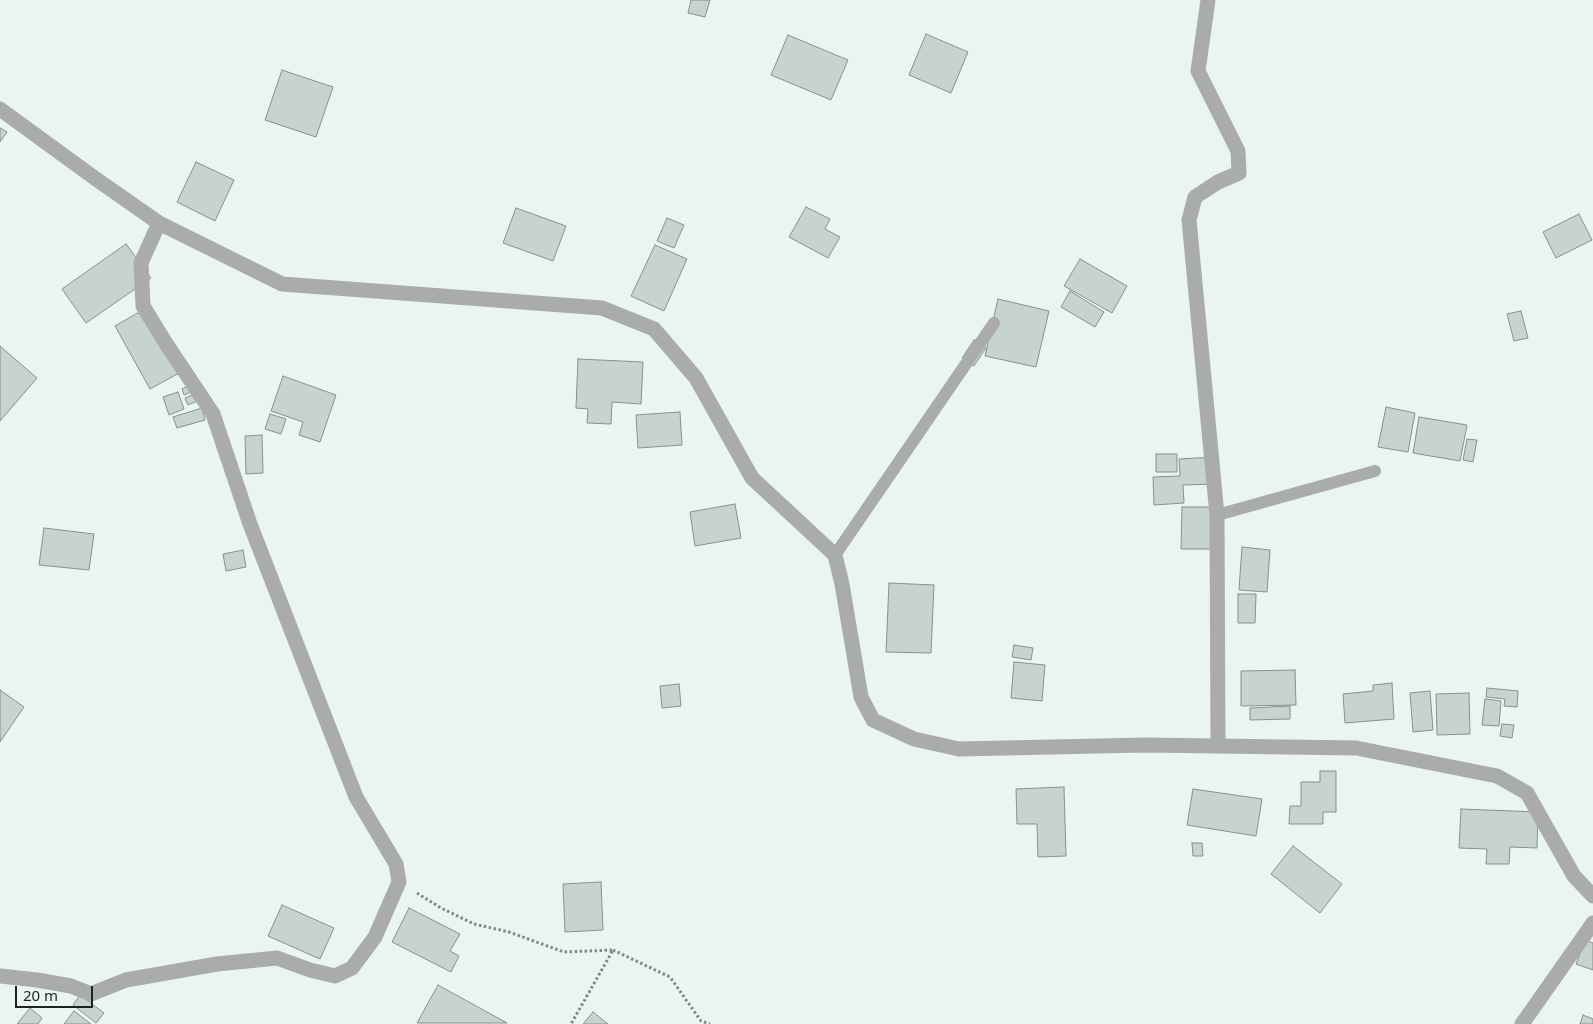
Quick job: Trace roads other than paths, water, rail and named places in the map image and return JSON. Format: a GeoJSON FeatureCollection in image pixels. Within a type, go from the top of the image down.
{"type":"FeatureCollection","features":[{"type":"Feature","properties":{"kind":"street"},"geometry":{"type":"LineString","coordinates":[[1208,0],[1198,71],[1238,151],[1239,173],[1218,182],[1195,197],[1188,220],[1217,515],[1218,746]]}},
{"type":"Feature","properties":{"kind":"street"},"geometry":{"type":"LineString","coordinates":[[0,108],[96,179],[160,223],[282,284],[602,308],[654,328],[696,378],[752,478],[835,555],[842,584],[861,697],[873,720],[914,739],[959,749],[1146,745],[1356,748],[1497,776],[1528,792],[1574,876],[1593,896]]}},
{"type":"Feature","properties":{"kind":"street"},"geometry":{"type":"LineString","coordinates":[[0,976],[71,986],[91,994],[126,980],[218,964],[277,958],[310,970],[335,976],[352,968],[375,937],[399,882],[396,864],[356,797],[250,524],[213,414],[143,306],[140,263],[160,223]]}},
{"type":"Feature","properties":{"kind":"street"},"geometry":{"type":"LineString","coordinates":[[1522,1024],[1593,923]]}},
{"type":"Feature","properties":{"kind":"lane"},"geometry":{"type":"LineString","coordinates":[[835,555],[994,324]]}},
{"type":"Feature","properties":{"kind":"lane"},"geometry":{"type":"LineString","coordinates":[[1217,515],[1375,470]]}}]}
